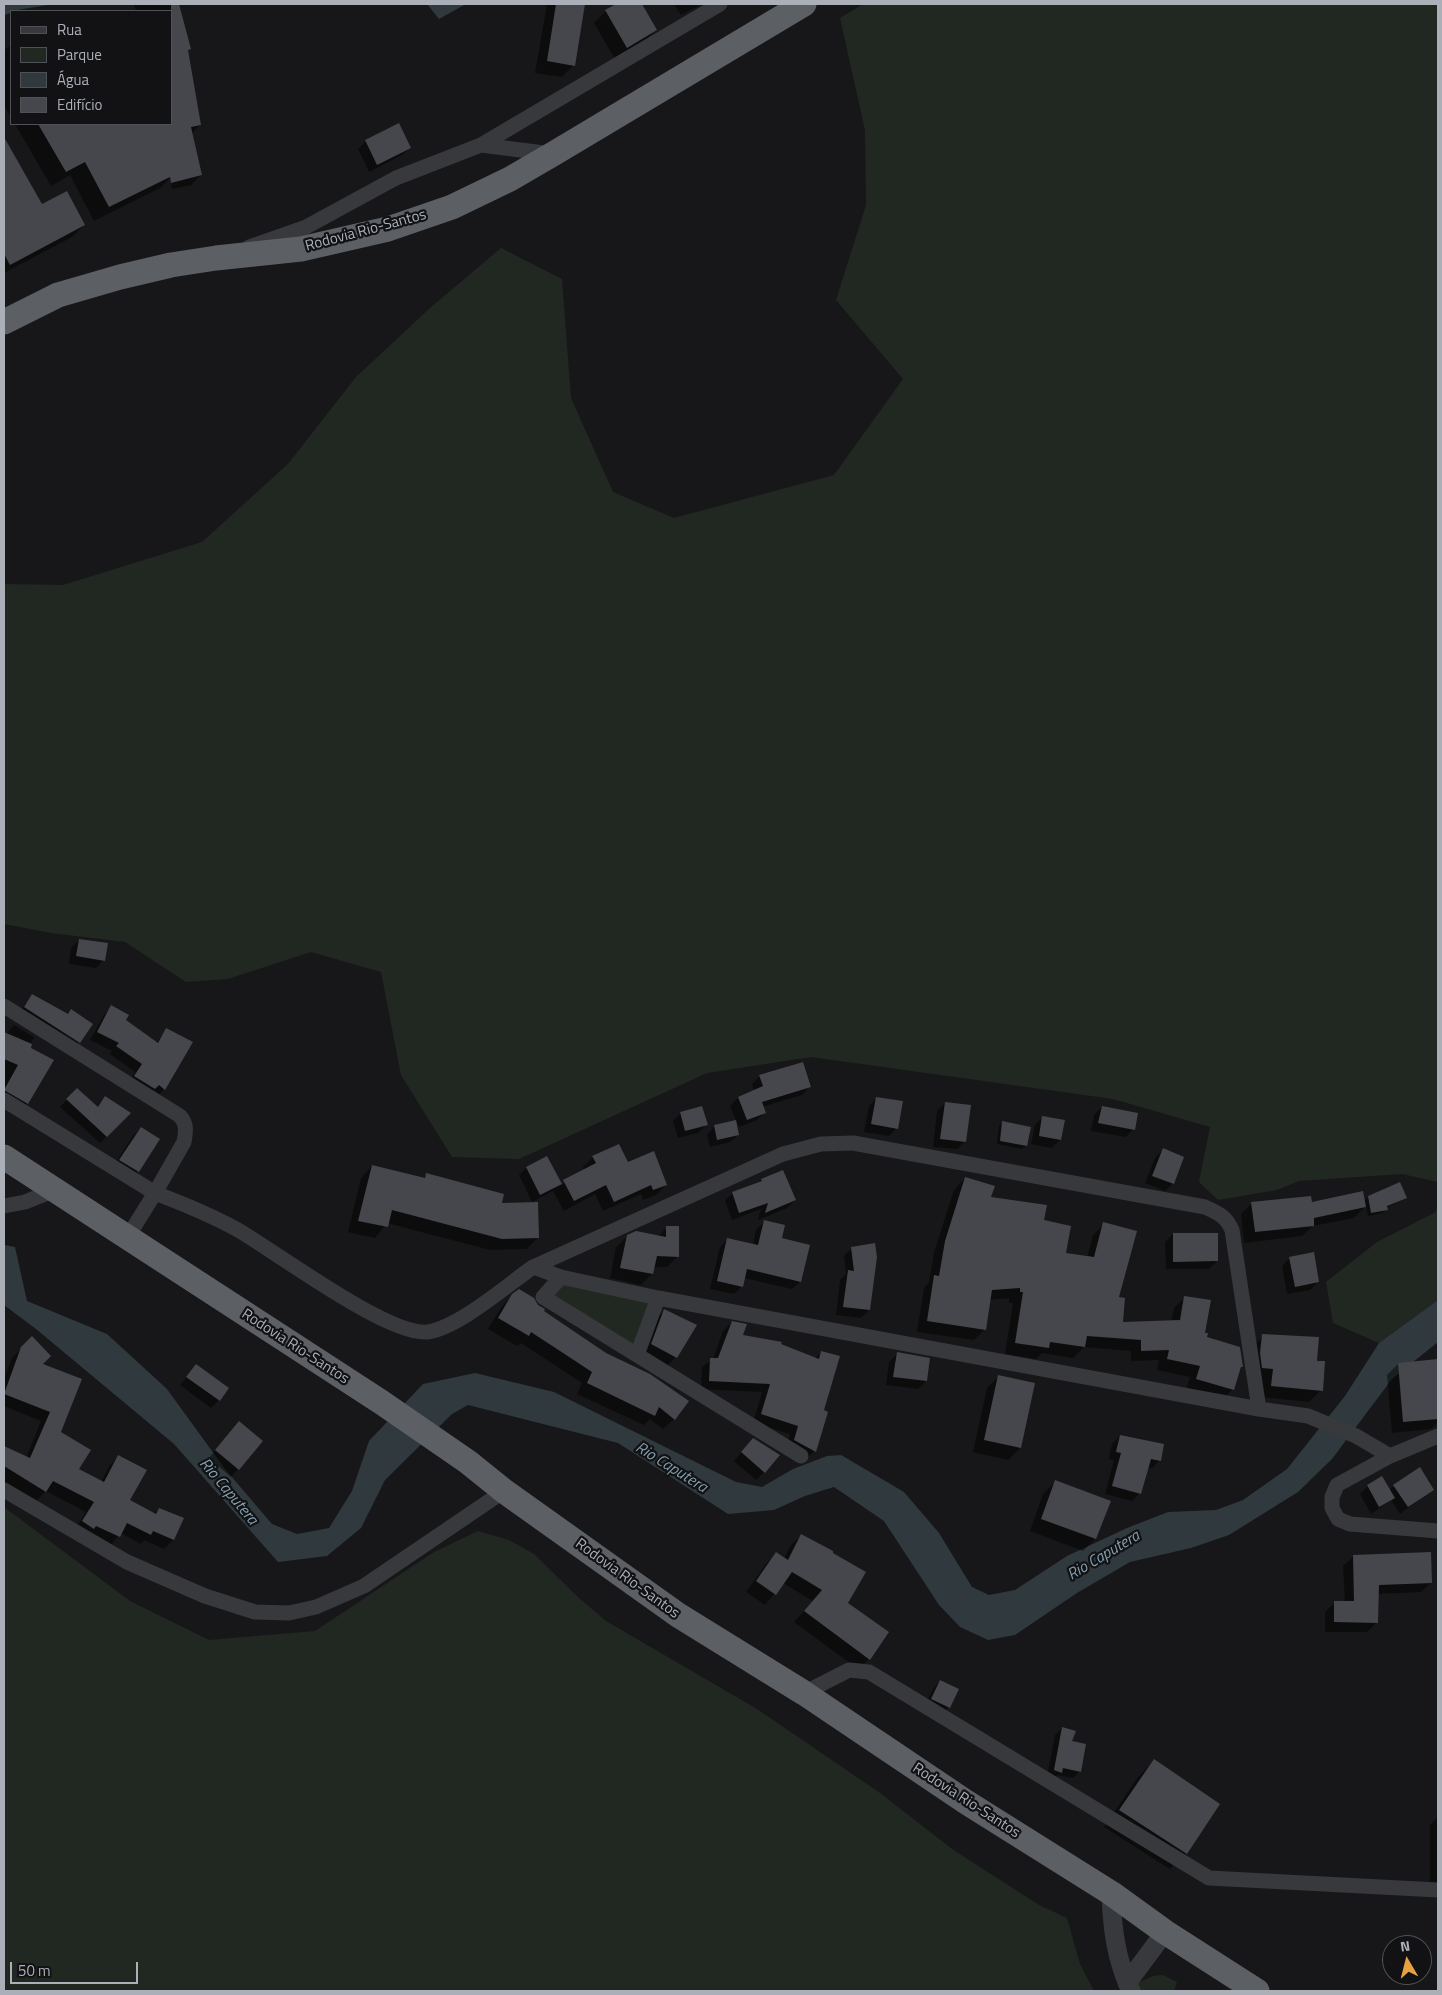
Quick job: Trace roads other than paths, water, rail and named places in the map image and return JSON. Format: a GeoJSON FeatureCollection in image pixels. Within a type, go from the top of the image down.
{"type":"FeatureCollection","features":[{"type":"Feature","properties":{"kind":"highway","name":"Rodovia Rio-Santos"},"geometry":{"type":"LineString","coordinates":[[4,322],[58,295],[171,265],[301,249],[388,229],[452,207],[510,179],[804,4]]}},
{"type":"Feature","properties":{"kind":"highway","name":"Rodovia Rio-Santos"},"geometry":{"type":"LineString","coordinates":[[4,1157],[381,1402],[468,1462],[504,1491],[678,1615],[804,1693],[966,1802],[1111,1893],[1165,1932],[1257,1991]]}},
{"type":"Feature","properties":{"kind":"street"},"geometry":{"type":"LineString","coordinates":[[216,258],[306,227],[396,178],[482,145],[720,4]]}},
{"type":"Feature","properties":{"kind":"street"},"geometry":{"type":"LineString","coordinates":[[482,145],[553,154]]}},
{"type":"Feature","properties":{"kind":"street"},"geometry":{"type":"LineString","coordinates":[[4,1006],[180,1116],[185,1122],[184,1142],[155,1194],[127,1238]]}},
{"type":"Feature","properties":{"kind":"street"},"geometry":{"type":"LineString","coordinates":[[4,1100],[155,1194],[195,1208],[237,1230],[367,1310],[399,1327],[425,1332],[451,1324],[532,1267],[783,1154],[821,1144],[853,1143],[1205,1207],[1220,1214],[1227,1220],[1232,1230],[1260,1409]]}},
{"type":"Feature","properties":{"kind":"street"},"geometry":{"type":"LineString","coordinates":[[4,1206],[25,1202],[55,1190]]}},
{"type":"Feature","properties":{"kind":"street"},"geometry":{"type":"LineString","coordinates":[[532,1267],[561,1277],[658,1298],[1260,1409],[1308,1416],[1356,1436],[1390,1456]]}},
{"type":"Feature","properties":{"kind":"street"},"geometry":{"type":"LineString","coordinates":[[561,1277],[543,1297],[801,1456]]}},
{"type":"Feature","properties":{"kind":"street"},"geometry":{"type":"LineString","coordinates":[[637,1355],[658,1298]]}},
{"type":"Feature","properties":{"kind":"street"},"geometry":{"type":"LineString","coordinates":[[1438,1436],[1390,1456],[1337,1486],[1332,1496],[1332,1508],[1338,1519],[1350,1524],[1438,1531]]}},
{"type":"Feature","properties":{"kind":"street"},"geometry":{"type":"LineString","coordinates":[[4,1490],[127,1562],[205,1596],[255,1612],[289,1613],[316,1607],[364,1586],[504,1491]]}},
{"type":"Feature","properties":{"kind":"street"},"geometry":{"type":"LineString","coordinates":[[804,1693],[849,1670],[869,1672],[1209,1878],[1438,1890]]}},
{"type":"Feature","properties":{"kind":"street"},"geometry":{"type":"LineString","coordinates":[[1111,1893],[1112,1926],[1129,1987]]}},
{"type":"Feature","properties":{"kind":"street"},"geometry":{"type":"LineString","coordinates":[[1129,1987],[1165,1932]]}},
{"type":"Feature","properties":{"kind":"water"},"geometry":{"type":"Polygon","coordinates":[[[4,4],[54,4],[10,10],[10,13],[4,15],[4,4]]]}},
{"type":"Feature","properties":{"kind":"water"},"geometry":{"type":"Polygon","coordinates":[[[427,4],[466,4],[439,19],[427,4]]]}},
{"type":"Feature","properties":{"kind":"water","name":"Rio Caputera"},"geometry":{"type":"Polygon","coordinates":[[[4,1245],[15,1247],[27,1301],[107,1334],[167,1389],[225,1469],[272,1524],[297,1534],[329,1528],[352,1491],[369,1441],[423,1384],[475,1373],[554,1392],[736,1482],[762,1487],[793,1469],[827,1456],[841,1455],[904,1492],[939,1533],[972,1587],[989,1595],[1015,1590],[1067,1556],[1127,1528],[1168,1512],[1216,1510],[1243,1500],[1287,1469],[1345,1396],[1379,1343],[1438,1300],[1438,1342],[1392,1379],[1332,1459],[1298,1492],[1229,1535],[1191,1548],[1130,1562],[1077,1593],[1015,1635],[988,1640],[960,1627],[939,1605],[884,1521],[834,1487],[805,1496],[774,1510],[728,1514],[618,1443],[468,1405],[452,1414],[385,1480],[361,1528],[327,1556],[278,1562],[174,1444],[36,1329],[4,1305],[4,1245]]]}}]}
